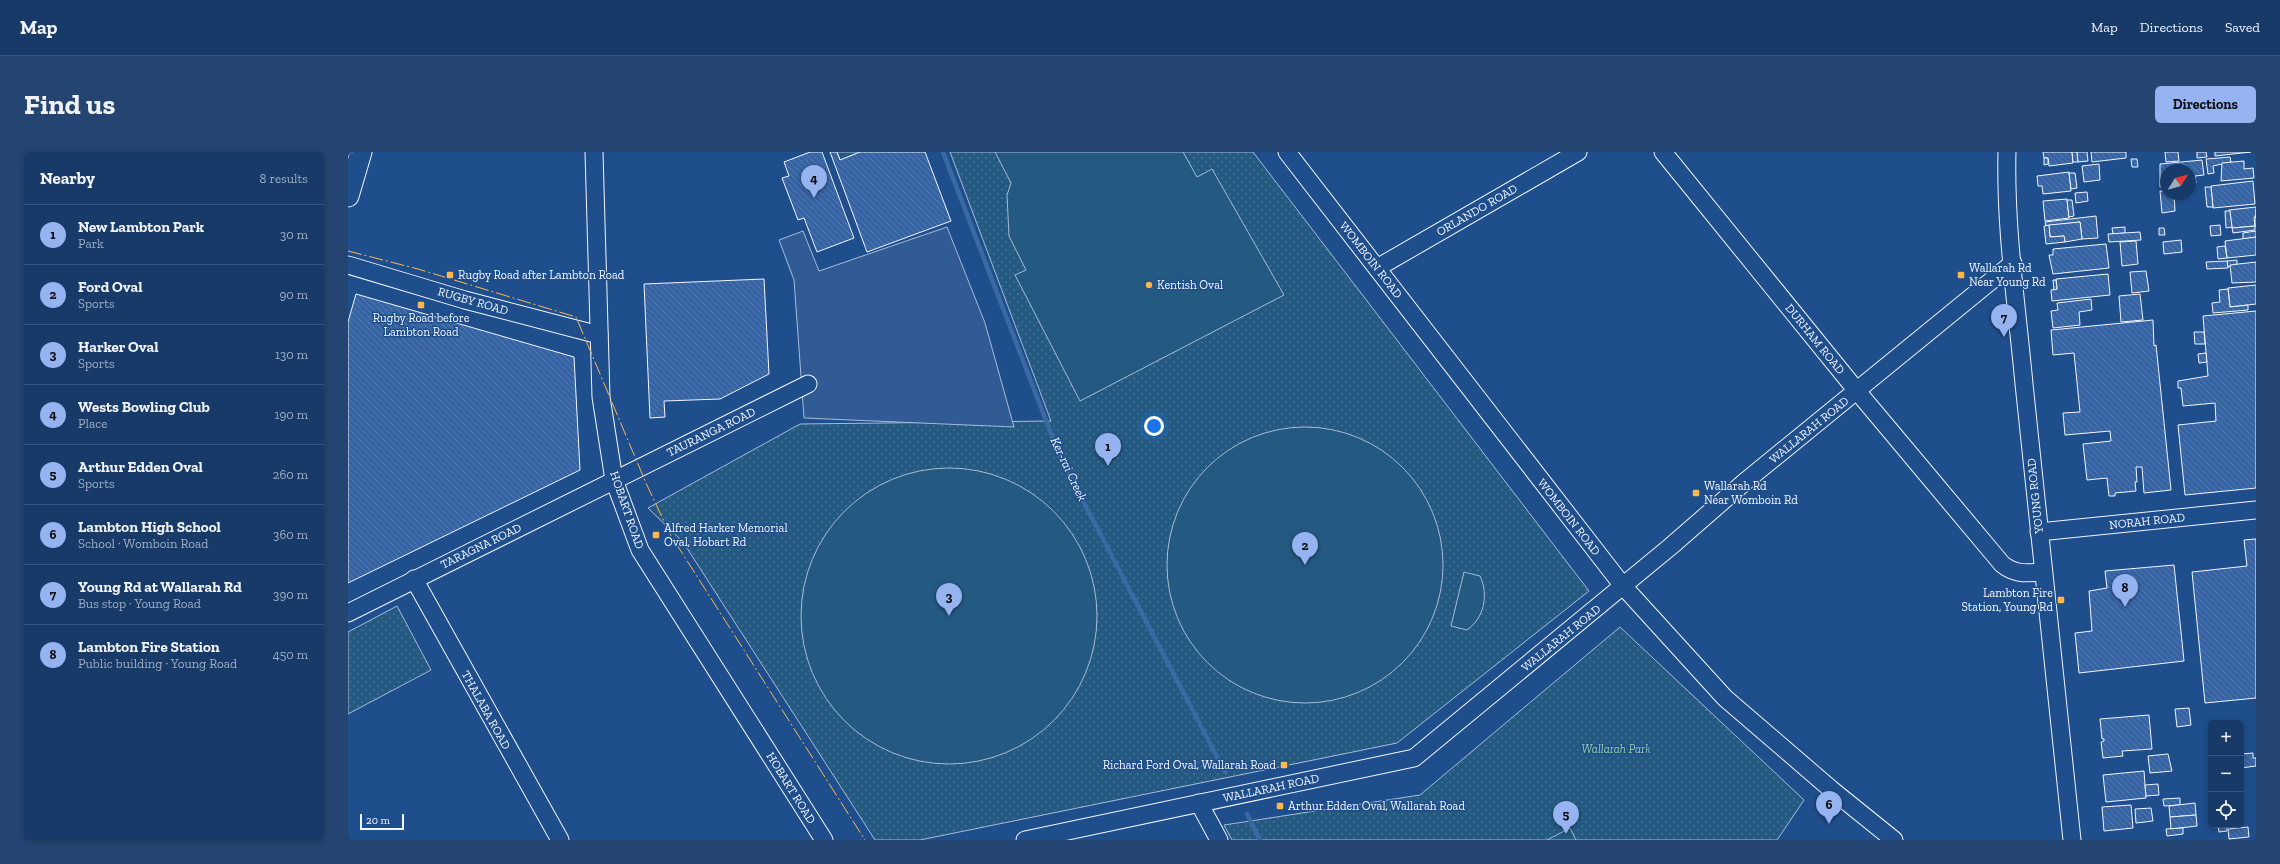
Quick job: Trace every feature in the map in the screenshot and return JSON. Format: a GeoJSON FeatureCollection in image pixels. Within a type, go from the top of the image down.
{"type":"FeatureCollection","features":[{"type":"Feature","properties":{"kind":"main road"},"geometry":{"type":"LineString","coordinates":[[348,196],[361,152]]}},
{"type":"Feature","properties":{"kind":"street","name":"HOBART ROAD"},"geometry":{"type":"LineString","coordinates":[[594,152],[602,397],[614,480],[640,550],[824,840]]}},
{"type":"Feature","properties":{"kind":"street","name":"WOMBOIN ROAD"},"geometry":{"type":"LineString","coordinates":[[1287,152],[1623,586],[1725,698],[1832,790],[1894,840]]}},
{"type":"Feature","properties":{"kind":"street","name":"ORLANDO ROAD"},"geometry":{"type":"LineString","coordinates":[[1377,268],[1578,152]]}},
{"type":"Feature","properties":{"kind":"street","name":"DURHAM ROAD"},"geometry":{"type":"LineString","coordinates":[[1663,152],[1857,391],[2002,564],[2011,571],[2022,573],[2044,572]]}},
{"type":"Feature","properties":{"kind":"street","name":"YOUNG ROAD"},"geometry":{"type":"LineString","coordinates":[[2007,152],[2006,178],[2013,263],[2039,532],[2072,840]]}},
{"type":"Feature","properties":{"kind":"street","name":"WALLARAH ROAD"},"geometry":{"type":"LineString","coordinates":[[1025,840],[1414,758],[1623,586],[1747,480],[2013,263]]}},
{"type":"Feature","properties":{"kind":"street","name":"RUGBY ROAD"},"geometry":{"type":"LineString","coordinates":[[348,265],[465,300],[599,335]]}},
{"type":"Feature","properties":{"kind":"street","name":"TAURANGA ROAD"},"geometry":{"type":"LineString","coordinates":[[614,480],[808,384]]}},
{"type":"Feature","properties":{"kind":"street","name":"TARAGNA ROAD"},"geometry":{"type":"LineString","coordinates":[[348,613],[614,480]]}},
{"type":"Feature","properties":{"kind":"street","name":"NORAH ROAD"},"geometry":{"type":"LineString","coordinates":[[2039,532],[2256,510]]}},
{"type":"Feature","properties":{"kind":"street","name":"THALABA ROAD"},"geometry":{"type":"LineString","coordinates":[[414,579],[560,840]]}},
{"type":"Feature","properties":{"kind":"street"},"geometry":{"type":"LineString","coordinates":[[1199,803],[1219,840]]}},
{"type":"Feature","properties":{"kind":"green space"},"geometry":{"type":"Polygon","coordinates":[[[837,152],[860,152],[840,160],[837,152]]]}},
{"type":"Feature","properties":{"kind":"green space"},"geometry":{"type":"Polygon","coordinates":[[[950,152],[1253,152],[1589,591],[1397,743],[920,840],[875,840],[683,542],[648,508],[800,424],[1051,421],[950,152]]]}},
{"type":"Feature","properties":{"kind":"green space","name":"Kentish Oval"},"geometry":{"type":"Polygon","coordinates":[[[995,152],[1183,152],[1197,177],[1212,169],[1284,295],[1080,401],[1015,275],[1026,270],[1009,236],[1007,195],[1011,183],[995,152]]]}},
{"type":"Feature","properties":{"kind":"green space"},"geometry":{"type":"Polygon","coordinates":[[[1305,427],[1345,433],[1370,443],[1392,458],[1412,478],[1427,500],[1437,525],[1443,565],[1437,605],[1427,630],[1412,652],[1392,672],[1370,687],[1345,697],[1305,703],[1265,697],[1240,687],[1218,672],[1198,652],[1183,630],[1173,605],[1167,565],[1173,525],[1183,500],[1198,478],[1218,458],[1240,443],[1265,433],[1305,427]]]}},
{"type":"Feature","properties":{"kind":"green space"},"geometry":{"type":"Polygon","coordinates":[[[934,468],[964,468],[992,474],[1019,485],[1043,501],[1064,522],[1080,546],[1091,573],[1097,601],[1095,645],[1080,686],[1064,710],[1043,731],[1019,747],[992,758],[964,764],[934,764],[906,758],[879,747],[855,731],[834,710],[818,686],[807,659],[801,631],[801,601],[807,573],[818,546],[834,522],[855,501],[879,485],[906,474],[934,468]]]}},
{"type":"Feature","properties":{"kind":"green space"},"geometry":{"type":"Polygon","coordinates":[[[1464,572],[1480,576],[1484,591],[1481,613],[1473,625],[1467,630],[1451,626],[1464,572]]]}},
{"type":"Feature","properties":{"kind":"green space"},"geometry":{"type":"Polygon","coordinates":[[[397,606],[431,670],[348,714],[348,632],[397,606]]]}},
{"type":"Feature","properties":{"kind":"green space","name":"Wallarah Park"},"geometry":{"type":"Polygon","coordinates":[[[1620,627],[1804,800],[1777,840],[1232,840],[1224,825],[1420,795],[1620,627]]]}},
{"type":"Feature","properties":{"kind":"green space"},"geometry":{"type":"Polygon","coordinates":[[[1570,828],[1576,840],[1547,840],[1570,828]]]}},
{"type":"Feature","properties":{"kind":"shaded area"},"geometry":{"type":"Polygon","coordinates":[[[947,227],[985,323],[1014,427],[804,418],[794,280],[779,240],[803,231],[819,271],[947,227]]]}},
{"type":"Feature","properties":{"kind":"building"},"geometry":{"type":"Polygon","coordinates":[[[810,152],[822,152],[854,238],[817,252],[804,218],[798,220],[782,178],[789,176],[784,162],[810,152]]]}},
{"type":"Feature","properties":{"kind":"building"},"geometry":{"type":"Polygon","coordinates":[[[830,152],[837,152],[840,160],[860,152],[925,152],[951,221],[867,252],[830,152]]]}},
{"type":"Feature","properties":{"kind":"building"},"geometry":{"type":"Polygon","coordinates":[[[2043,152],[2072,152],[2073,163],[2049,166],[2048,158],[2044,158],[2043,152]]]}},
{"type":"Feature","properties":{"kind":"building"},"geometry":{"type":"Polygon","coordinates":[[[2072,152],[2077,152],[2078,162],[2073,162],[2072,152]]]}},
{"type":"Feature","properties":{"kind":"building"},"geometry":{"type":"Polygon","coordinates":[[[2077,152],[2087,152],[2088,161],[2078,162],[2077,152]]]}},
{"type":"Feature","properties":{"kind":"building"},"geometry":{"type":"Polygon","coordinates":[[[2091,152],[2126,152],[2126,158],[2092,162],[2091,152]]]}},
{"type":"Feature","properties":{"kind":"building"},"geometry":{"type":"Polygon","coordinates":[[[2165,152],[2178,152],[2179,161],[2166,162],[2165,152]]]}},
{"type":"Feature","properties":{"kind":"building"},"geometry":{"type":"Polygon","coordinates":[[[2197,152],[2206,152],[2207,157],[2197,158],[2197,152]]]}},
{"type":"Feature","properties":{"kind":"building"},"geometry":{"type":"Polygon","coordinates":[[[2215,152],[2251,152],[2215,156],[2215,152]]]}},
{"type":"Feature","properties":{"kind":"building"},"geometry":{"type":"Polygon","coordinates":[[[2230,157],[2231,162],[2213,166],[2214,173],[2208,174],[2206,159],[2230,157]]]}},
{"type":"Feature","properties":{"kind":"building"},"geometry":{"type":"Polygon","coordinates":[[[2044,158],[2048,158],[2048,164],[2044,165],[2044,158]]]}},
{"type":"Feature","properties":{"kind":"building"},"geometry":{"type":"Polygon","coordinates":[[[2131,159],[2137,159],[2138,167],[2132,167],[2131,159]]]}},
{"type":"Feature","properties":{"kind":"building"},"geometry":{"type":"Polygon","coordinates":[[[2202,160],[2204,175],[2196,176],[2196,164],[2160,164],[2202,160]]]}},
{"type":"Feature","properties":{"kind":"building"},"geometry":{"type":"Polygon","coordinates":[[[2244,161],[2244,169],[2253,168],[2254,178],[2221,181],[2222,163],[2244,161]]]}},
{"type":"Feature","properties":{"kind":"building"},"geometry":{"type":"Polygon","coordinates":[[[2099,164],[2100,180],[2084,182],[2082,166],[2099,164]]]}},
{"type":"Feature","properties":{"kind":"building"},"geometry":{"type":"Polygon","coordinates":[[[2069,172],[2071,191],[2043,194],[2042,186],[2038,186],[2037,176],[2069,172]]]}},
{"type":"Feature","properties":{"kind":"building"},"geometry":{"type":"Polygon","coordinates":[[[2069,173],[2075,173],[2077,188],[2071,189],[2069,173]]]}},
{"type":"Feature","properties":{"kind":"building"},"geometry":{"type":"Polygon","coordinates":[[[2253,181],[2255,204],[2213,208],[2211,186],[2253,181]]]}},
{"type":"Feature","properties":{"kind":"building"},"geometry":{"type":"Polygon","coordinates":[[[2205,187],[2211,187],[2213,207],[2207,207],[2205,187]]]}},
{"type":"Feature","properties":{"kind":"building"},"geometry":{"type":"Polygon","coordinates":[[[2087,192],[2088,201],[2076,203],[2075,193],[2087,192]]]}},
{"type":"Feature","properties":{"kind":"building"},"geometry":{"type":"Polygon","coordinates":[[[2067,199],[2069,218],[2045,221],[2043,201],[2067,199]]]}},
{"type":"Feature","properties":{"kind":"building"},"geometry":{"type":"Polygon","coordinates":[[[2067,200],[2072,200],[2074,216],[2069,217],[2067,200]]]}},
{"type":"Feature","properties":{"kind":"building"},"geometry":{"type":"Polygon","coordinates":[[[2161,200],[2174,200],[2175,211],[2162,213],[2161,200]]]}},
{"type":"Feature","properties":{"kind":"building"},"geometry":{"type":"Polygon","coordinates":[[[2256,207],[2255,226],[2232,228],[2229,210],[2256,207]]]}},
{"type":"Feature","properties":{"kind":"building"},"geometry":{"type":"Polygon","coordinates":[[[2225,211],[2230,211],[2232,227],[2226,228],[2225,211]]]}},
{"type":"Feature","properties":{"kind":"building"},"geometry":{"type":"Polygon","coordinates":[[[2096,216],[2098,238],[2082,239],[2080,222],[2046,226],[2045,222],[2096,216]]]}},
{"type":"Feature","properties":{"kind":"building"},"geometry":{"type":"Polygon","coordinates":[[[2254,217],[2256,217],[2256,226],[2255,226],[2254,217]]]}},
{"type":"Feature","properties":{"kind":"building"},"geometry":{"type":"Polygon","coordinates":[[[2080,222],[2082,239],[2065,242],[2064,236],[2050,237],[2049,225],[2080,222]]]}},
{"type":"Feature","properties":{"kind":"building"},"geometry":{"type":"Polygon","coordinates":[[[2049,225],[2050,237],[2064,236],[2065,242],[2046,244],[2044,226],[2049,225]]]}},
{"type":"Feature","properties":{"kind":"building"},"geometry":{"type":"Polygon","coordinates":[[[2220,225],[2221,235],[2211,236],[2210,226],[2220,225]]]}},
{"type":"Feature","properties":{"kind":"building"},"geometry":{"type":"Polygon","coordinates":[[[2255,226],[2255,230],[2233,233],[2232,228],[2255,226]]]}},
{"type":"Feature","properties":{"kind":"building"},"geometry":{"type":"Polygon","coordinates":[[[2125,227],[2125,233],[2113,234],[2112,228],[2125,227]]]}},
{"type":"Feature","properties":{"kind":"building"},"geometry":{"type":"Polygon","coordinates":[[[2159,228],[2164,228],[2165,235],[2159,235],[2159,228]]]}},
{"type":"Feature","properties":{"kind":"building"},"geometry":{"type":"Polygon","coordinates":[[[2256,231],[2256,237],[2243,239],[2243,233],[2256,231]]]}},
{"type":"Feature","properties":{"kind":"building"},"geometry":{"type":"Polygon","coordinates":[[[2140,232],[2141,240],[2109,242],[2108,234],[2140,232]]]}},
{"type":"Feature","properties":{"kind":"building"},"geometry":{"type":"Polygon","coordinates":[[[2256,237],[2256,255],[2227,258],[2225,241],[2256,237]]]}},
{"type":"Feature","properties":{"kind":"building"},"geometry":{"type":"Polygon","coordinates":[[[2181,240],[2182,252],[2164,254],[2163,242],[2181,240]]]}},
{"type":"Feature","properties":{"kind":"building"},"geometry":{"type":"Polygon","coordinates":[[[2136,241],[2138,264],[2122,266],[2120,242],[2136,241]]]}},
{"type":"Feature","properties":{"kind":"building"},"geometry":{"type":"Polygon","coordinates":[[[2106,244],[2109,268],[2053,274],[2049,255],[2053,255],[2053,249],[2106,244]]]}},
{"type":"Feature","properties":{"kind":"building"},"geometry":{"type":"Polygon","coordinates":[[[2225,246],[2227,258],[2218,259],[2217,247],[2225,246]]]}},
{"type":"Feature","properties":{"kind":"building"},"geometry":{"type":"Polygon","coordinates":[[[2237,260],[2237,264],[2228,267],[2227,261],[2237,260]]]}},
{"type":"Feature","properties":{"kind":"building"},"geometry":{"type":"Polygon","coordinates":[[[2227,261],[2228,268],[2207,269],[2206,262],[2227,261]]]}},
{"type":"Feature","properties":{"kind":"building"},"geometry":{"type":"Polygon","coordinates":[[[2256,262],[2256,282],[2232,283],[2230,265],[2256,262]]]}},
{"type":"Feature","properties":{"kind":"building"},"geometry":{"type":"Polygon","coordinates":[[[2146,271],[2149,291],[2132,293],[2130,272],[2146,271]]]}},
{"type":"Feature","properties":{"kind":"building"},"geometry":{"type":"Polygon","coordinates":[[[2108,274],[2110,295],[2052,301],[2051,290],[2057,289],[2056,279],[2108,274]]]}},
{"type":"Feature","properties":{"kind":"building"},"geometry":{"type":"Polygon","coordinates":[[[764,279],[769,374],[720,399],[664,401],[665,417],[650,418],[644,284],[764,279]]]}},
{"type":"Feature","properties":{"kind":"building"},"geometry":{"type":"Polygon","coordinates":[[[2053,280],[2056,280],[2057,289],[2054,290],[2053,280]]]}},
{"type":"Feature","properties":{"kind":"building"},"geometry":{"type":"Polygon","coordinates":[[[2256,285],[2256,304],[2230,307],[2228,288],[2256,285]]]}},
{"type":"Feature","properties":{"kind":"building"},"geometry":{"type":"Polygon","coordinates":[[[2228,289],[2230,307],[2248,305],[2248,310],[2213,313],[2212,303],[2220,302],[2219,290],[2228,289]]]}},
{"type":"Feature","properties":{"kind":"building"},"geometry":{"type":"Polygon","coordinates":[[[356,294],[574,357],[580,470],[348,583],[348,322],[356,294]]]}},
{"type":"Feature","properties":{"kind":"building"},"geometry":{"type":"Polygon","coordinates":[[[2140,294],[2143,320],[2121,322],[2119,296],[2140,294]]]}},
{"type":"Feature","properties":{"kind":"building"},"geometry":{"type":"Polygon","coordinates":[[[2091,299],[2092,310],[2079,312],[2080,325],[2053,328],[2051,311],[2058,310],[2057,303],[2091,299]]]}},
{"type":"Feature","properties":{"kind":"building"},"geometry":{"type":"Polygon","coordinates":[[[2256,311],[2256,488],[2185,495],[2178,425],[2216,421],[2215,403],[2183,406],[2181,388],[2178,388],[2178,381],[2208,376],[2203,316],[2256,311]]]}},
{"type":"Feature","properties":{"kind":"building"},"geometry":{"type":"Polygon","coordinates":[[[2153,320],[2154,346],[2156,345],[2171,490],[2144,493],[2142,467],[2136,467],[2136,491],[2115,493],[2115,496],[2109,496],[2107,478],[2087,480],[2083,444],[2111,441],[2110,431],[2065,435],[2063,413],[2080,412],[2074,353],[2053,355],[2051,330],[2153,320]]]}},
{"type":"Feature","properties":{"kind":"building"},"geometry":{"type":"Polygon","coordinates":[[[2194,332],[2204,332],[2205,344],[2195,344],[2194,332]]]}},
{"type":"Feature","properties":{"kind":"building"},"geometry":{"type":"Polygon","coordinates":[[[2206,353],[2207,362],[2199,363],[2198,354],[2206,353]]]}},
{"type":"Feature","properties":{"kind":"building"},"geometry":{"type":"Polygon","coordinates":[[[2256,539],[2256,698],[2205,703],[2192,572],[2247,566],[2244,540],[2256,539]]]}},
{"type":"Feature","properties":{"kind":"building"},"geometry":{"type":"Polygon","coordinates":[[[2174,565],[2184,661],[2079,673],[2075,633],[2092,631],[2089,591],[2107,588],[2105,571],[2174,565]]]}},
{"type":"Feature","properties":{"kind":"building"},"geometry":{"type":"Polygon","coordinates":[[[2189,708],[2191,725],[2177,727],[2175,709],[2189,708]]]}},
{"type":"Feature","properties":{"kind":"building"},"geometry":{"type":"Polygon","coordinates":[[[2149,715],[2152,749],[2122,751],[2123,756],[2103,758],[2101,742],[2104,741],[2104,739],[2102,739],[2100,719],[2149,715]]]}},
{"type":"Feature","properties":{"kind":"building"},"geometry":{"type":"Polygon","coordinates":[[[2253,753],[2253,758],[2256,758],[2256,766],[2244,768],[2244,754],[2253,753]]]}},
{"type":"Feature","properties":{"kind":"building"},"geometry":{"type":"Polygon","coordinates":[[[2168,754],[2172,771],[2150,773],[2148,756],[2168,754]]]}},
{"type":"Feature","properties":{"kind":"building"},"geometry":{"type":"Polygon","coordinates":[[[2144,771],[2146,798],[2106,802],[2103,775],[2144,771]]]}},
{"type":"Feature","properties":{"kind":"building"},"geometry":{"type":"Polygon","coordinates":[[[2158,784],[2159,795],[2146,796],[2145,785],[2158,784]]]}},
{"type":"Feature","properties":{"kind":"building"},"geometry":{"type":"Polygon","coordinates":[[[2180,798],[2180,805],[2164,806],[2163,799],[2180,798]]]}},
{"type":"Feature","properties":{"kind":"building"},"geometry":{"type":"Polygon","coordinates":[[[2195,803],[2196,815],[2170,817],[2169,806],[2195,803]]]}},
{"type":"Feature","properties":{"kind":"building"},"geometry":{"type":"Polygon","coordinates":[[[2131,805],[2133,828],[2104,831],[2102,807],[2131,805]]]}},
{"type":"Feature","properties":{"kind":"building"},"geometry":{"type":"Polygon","coordinates":[[[2151,808],[2153,821],[2136,823],[2135,809],[2151,808]]]}},
{"type":"Feature","properties":{"kind":"building"},"geometry":{"type":"Polygon","coordinates":[[[2196,815],[2197,826],[2171,829],[2170,817],[2196,815]]]}},
{"type":"Feature","properties":{"kind":"building"},"geometry":{"type":"Polygon","coordinates":[[[2248,827],[2249,837],[2229,839],[2228,829],[2248,827]]]}},
{"type":"Feature","properties":{"kind":"building"},"geometry":{"type":"Polygon","coordinates":[[[2183,828],[2183,834],[2167,836],[2166,829],[2183,828]]]}},
{"type":"Feature","properties":{"kind":"building"},"geometry":{"type":"Polygon","coordinates":[[[2218,828],[2227,828],[2227,831],[2219,832],[2218,828]]]}},
{"type":"Feature","properties":{"kind":"waterway","name":"Ker-rai Creek"},"geometry":{"type":"LineString","coordinates":[[943,152],[1060,457],[1225,772]]}},
{"type":"Feature","properties":{"kind":"waterway","name":"Ker-rai Creek"},"geometry":{"type":"LineString","coordinates":[[1247,814],[1260,840]]}},
{"type":"Feature","properties":{"kind":"power"},"geometry":{"type":"LineString","coordinates":[[348,251],[418,269],[576,317],[646,483],[670,534],[865,840]]}},
{"type":"Feature","properties":{"kind":"place","name":"Wests Bowling Club"},"geometry":{"type":"Point","coordinates":[814,198]}},
{"type":"Feature","properties":{"kind":"place","name":"Rugby Road after Lambton Road"},"geometry":{"type":"Point","coordinates":[450,275]}},
{"type":"Feature","properties":{"kind":"place","name":"Wallarah Rd Near Young Rd"},"geometry":{"type":"Point","coordinates":[1961,275]}},
{"type":"Feature","properties":{"kind":"place","name":"Kentish Oval"},"geometry":{"type":"Point","coordinates":[1149,285]}},
{"type":"Feature","properties":{"kind":"place","name":"Rugby Road before Lambton Road"},"geometry":{"type":"Point","coordinates":[421,305]}},
{"type":"Feature","properties":{"kind":"place","name":"Young Rd at Wallarah Rd"},"geometry":{"type":"Point","coordinates":[2004,337]}},
{"type":"Feature","properties":{"kind":"place","name":"New Lambton Park"},"geometry":{"type":"Point","coordinates":[1108,466]}},
{"type":"Feature","properties":{"kind":"place","name":"Wallarah Rd Near Womboin Rd"},"geometry":{"type":"Point","coordinates":[1696,493]}},
{"type":"Feature","properties":{"kind":"place","name":"Alfred Harker Memorial Oval, Hobart Rd"},"geometry":{"type":"Point","coordinates":[656,535]}},
{"type":"Feature","properties":{"kind":"place","name":"Ford Oval"},"geometry":{"type":"Point","coordinates":[1305,565]}},
{"type":"Feature","properties":{"kind":"place","name":"Lambton Fire Station, Young Rd"},"geometry":{"type":"Point","coordinates":[2061,600]}},
{"type":"Feature","properties":{"kind":"place","name":"Lambton Fire Station"},"geometry":{"type":"Point","coordinates":[2125,607]}},
{"type":"Feature","properties":{"kind":"place","name":"Harker Oval"},"geometry":{"type":"Point","coordinates":[949,616]}},
{"type":"Feature","properties":{"kind":"place","name":"Richard Ford Oval, Wallarah Road"},"geometry":{"type":"Point","coordinates":[1284,765]}},
{"type":"Feature","properties":{"kind":"place","name":"Arthur Edden Oval, Wallarah Road"},"geometry":{"type":"Point","coordinates":[1280,806]}},
{"type":"Feature","properties":{"kind":"place","name":"Lambton High School"},"geometry":{"type":"Point","coordinates":[1829,824]}},
{"type":"Feature","properties":{"kind":"place","name":"Arthur Edden Oval"},"geometry":{"type":"Point","coordinates":[1566,834]}}]}
